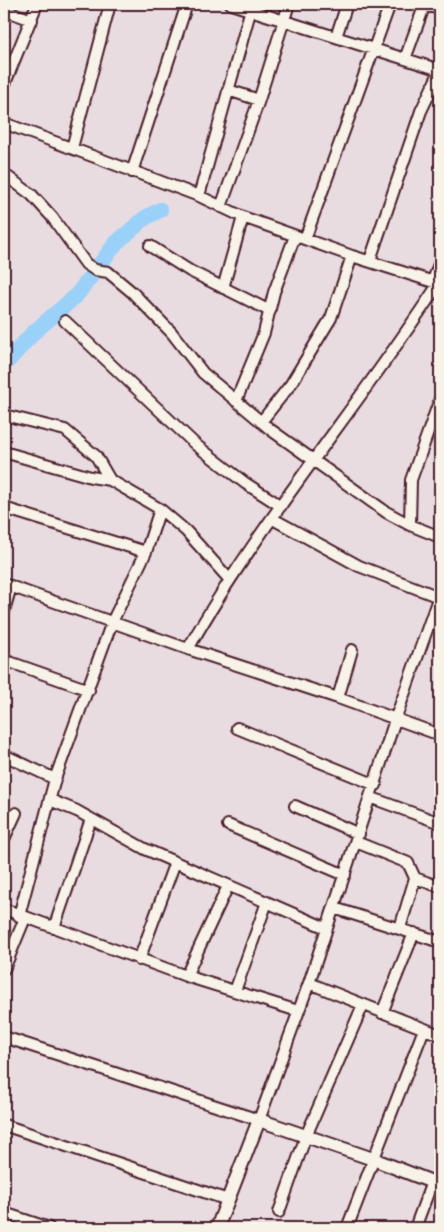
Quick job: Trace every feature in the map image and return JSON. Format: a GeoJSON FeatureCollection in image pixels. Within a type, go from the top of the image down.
{"type":"FeatureCollection","features":[{"type":"Feature","properties":{"kind":"street"},"geometry":{"type":"LineString","coordinates":[[4,86],[8,66],[32,20],[37,4]]}},
{"type":"Feature","properties":{"kind":"street"},"geometry":{"type":"LineString","coordinates":[[72,148],[110,4]]}},
{"type":"Feature","properties":{"kind":"street"},"geometry":{"type":"LineString","coordinates":[[132,172],[186,4]]}},
{"type":"Feature","properties":{"kind":"street"},"geometry":{"type":"LineString","coordinates":[[230,4],[251,7],[284,22],[440,70],[421,111],[370,260]]}},
{"type":"Feature","properties":{"kind":"street"},"geometry":{"type":"LineString","coordinates":[[221,207],[259,100],[289,4]]}},
{"type":"Feature","properties":{"kind":"street"},"geometry":{"type":"LineString","coordinates":[[336,37],[347,4]]}},
{"type":"Feature","properties":{"kind":"street"},"geometry":{"type":"LineString","coordinates":[[236,401],[264,333],[274,292],[300,237],[390,4]]}},
{"type":"Feature","properties":{"kind":"street"},"geometry":{"type":"LineString","coordinates":[[405,59],[423,4],[440,9]]}},
{"type":"Feature","properties":{"kind":"street"},"geometry":{"type":"LineString","coordinates":[[199,196],[251,7]]}},
{"type":"Feature","properties":{"kind":"street"},"geometry":{"type":"LineString","coordinates":[[4,10],[32,20]]}},
{"type":"Feature","properties":{"kind":"street"},"geometry":{"type":"LineString","coordinates":[[228,90],[259,100]]}},
{"type":"Feature","properties":{"kind":"street"},"geometry":{"type":"LineString","coordinates":[[4,123],[199,196],[243,217],[352,256],[370,260],[438,283]]}},
{"type":"Feature","properties":{"kind":"street"},"geometry":{"type":"LineString","coordinates":[[4,174],[32,195],[52,217],[86,264],[96,270],[108,272],[132,292],[172,334],[202,373],[261,422],[386,512],[440,537]]}},
{"type":"Feature","properties":{"kind":"street"},"geometry":{"type":"LineString","coordinates":[[223,288],[243,217]]}},
{"type":"Feature","properties":{"kind":"street"},"geometry":{"type":"LineString","coordinates":[[150,246],[190,271],[270,311]]}},
{"type":"Feature","properties":{"kind":"street"},"geometry":{"type":"LineString","coordinates":[[261,422],[291,384],[331,318],[352,256]]}},
{"type":"Feature","properties":{"kind":"street"},"geometry":{"type":"LineString","coordinates":[[188,649],[229,579],[313,460],[394,352],[438,283],[440,261]]}},
{"type":"Feature","properties":{"kind":"street"},"geometry":{"type":"LineString","coordinates":[[65,322],[196,445],[244,483],[281,506]]}},
{"type":"Feature","properties":{"kind":"street"},"geometry":{"type":"LineString","coordinates":[[410,524],[411,480],[440,399]]}},
{"type":"Feature","properties":{"kind":"street"},"geometry":{"type":"LineString","coordinates":[[4,415],[65,430],[96,456],[110,480]]}},
{"type":"Feature","properties":{"kind":"street"},"geometry":{"type":"LineString","coordinates":[[4,452],[90,478],[110,480],[160,509],[186,531],[229,579]]}},
{"type":"Feature","properties":{"kind":"street"},"geometry":{"type":"LineString","coordinates":[[4,508],[146,552]]}},
{"type":"Feature","properties":{"kind":"street"},"geometry":{"type":"LineString","coordinates":[[4,969],[22,917],[55,779],[89,690],[112,622],[146,552],[160,509]]}},
{"type":"Feature","properties":{"kind":"street"},"geometry":{"type":"LineString","coordinates":[[217,1228],[309,983],[326,928],[372,798],[395,720],[440,595],[359,566],[273,519]]}},
{"type":"Feature","properties":{"kind":"street"},"geometry":{"type":"LineString","coordinates":[[4,611],[7,585],[188,649],[338,698],[440,735]]}},
{"type":"Feature","properties":{"kind":"street"},"geometry":{"type":"LineString","coordinates":[[338,698],[352,650]]}},
{"type":"Feature","properties":{"kind":"street"},"geometry":{"type":"LineString","coordinates":[[4,660],[89,690]]}},
{"type":"Feature","properties":{"kind":"street"},"geometry":{"type":"LineString","coordinates":[[237,728],[376,785]]}},
{"type":"Feature","properties":{"kind":"street"},"geometry":{"type":"LineString","coordinates":[[4,755],[55,779]]}},
{"type":"Feature","properties":{"kind":"street"},"geometry":{"type":"LineString","coordinates":[[372,798],[440,823]]}},
{"type":"Feature","properties":{"kind":"street"},"geometry":{"type":"LineString","coordinates":[[50,800],[92,819],[145,849],[326,928]]}},
{"type":"Feature","properties":{"kind":"street"},"geometry":{"type":"LineString","coordinates":[[295,806],[408,863],[415,878],[400,928]]}},
{"type":"Feature","properties":{"kind":"street"},"geometry":{"type":"LineString","coordinates":[[4,839],[16,813]]}},
{"type":"Feature","properties":{"kind":"street"},"geometry":{"type":"LineString","coordinates":[[54,928],[92,819]]}},
{"type":"Feature","properties":{"kind":"street"},"geometry":{"type":"LineString","coordinates":[[228,825],[345,875]]}},
{"type":"Feature","properties":{"kind":"street"},"geometry":{"type":"LineString","coordinates":[[139,960],[175,862]]}},
{"type":"Feature","properties":{"kind":"street"},"geometry":{"type":"LineString","coordinates":[[415,878],[440,887]]}},
{"type":"Feature","properties":{"kind":"street"},"geometry":{"type":"LineString","coordinates":[[186,976],[228,886]]}},
{"type":"Feature","properties":{"kind":"street"},"geometry":{"type":"LineString","coordinates":[[234,991],[267,902]]}},
{"type":"Feature","properties":{"kind":"street"},"geometry":{"type":"LineString","coordinates":[[334,908],[434,940]]}},
{"type":"Feature","properties":{"kind":"street"},"geometry":{"type":"LineString","coordinates":[[4,910],[139,960],[298,1011]]}},
{"type":"Feature","properties":{"kind":"street"},"geometry":{"type":"LineString","coordinates":[[382,1013],[414,933]]}},
{"type":"Feature","properties":{"kind":"street"},"geometry":{"type":"LineString","coordinates":[[309,983],[440,1035]]}},
{"type":"Feature","properties":{"kind":"street"},"geometry":{"type":"LineString","coordinates":[[279,1212],[306,1136],[363,1005]]}},
{"type":"Feature","properties":{"kind":"street"},"geometry":{"type":"LineString","coordinates":[[347,1228],[424,1029]]}},
{"type":"Feature","properties":{"kind":"street"},"geometry":{"type":"LineString","coordinates":[[4,1036],[306,1136],[373,1159],[436,1184],[415,1228]]}},
{"type":"Feature","properties":{"kind":"street"},"geometry":{"type":"LineString","coordinates":[[4,1125],[228,1200]]}},
{"type":"Feature","properties":{"kind":"street"},"geometry":{"type":"LineString","coordinates":[[4,1213],[49,1228]]}},
{"type":"Feature","properties":{"kind":"waterway"},"geometry":{"type":"LineString","coordinates":[[4,365],[34,332],[76,296],[116,243],[145,218],[160,210]]}}]}
